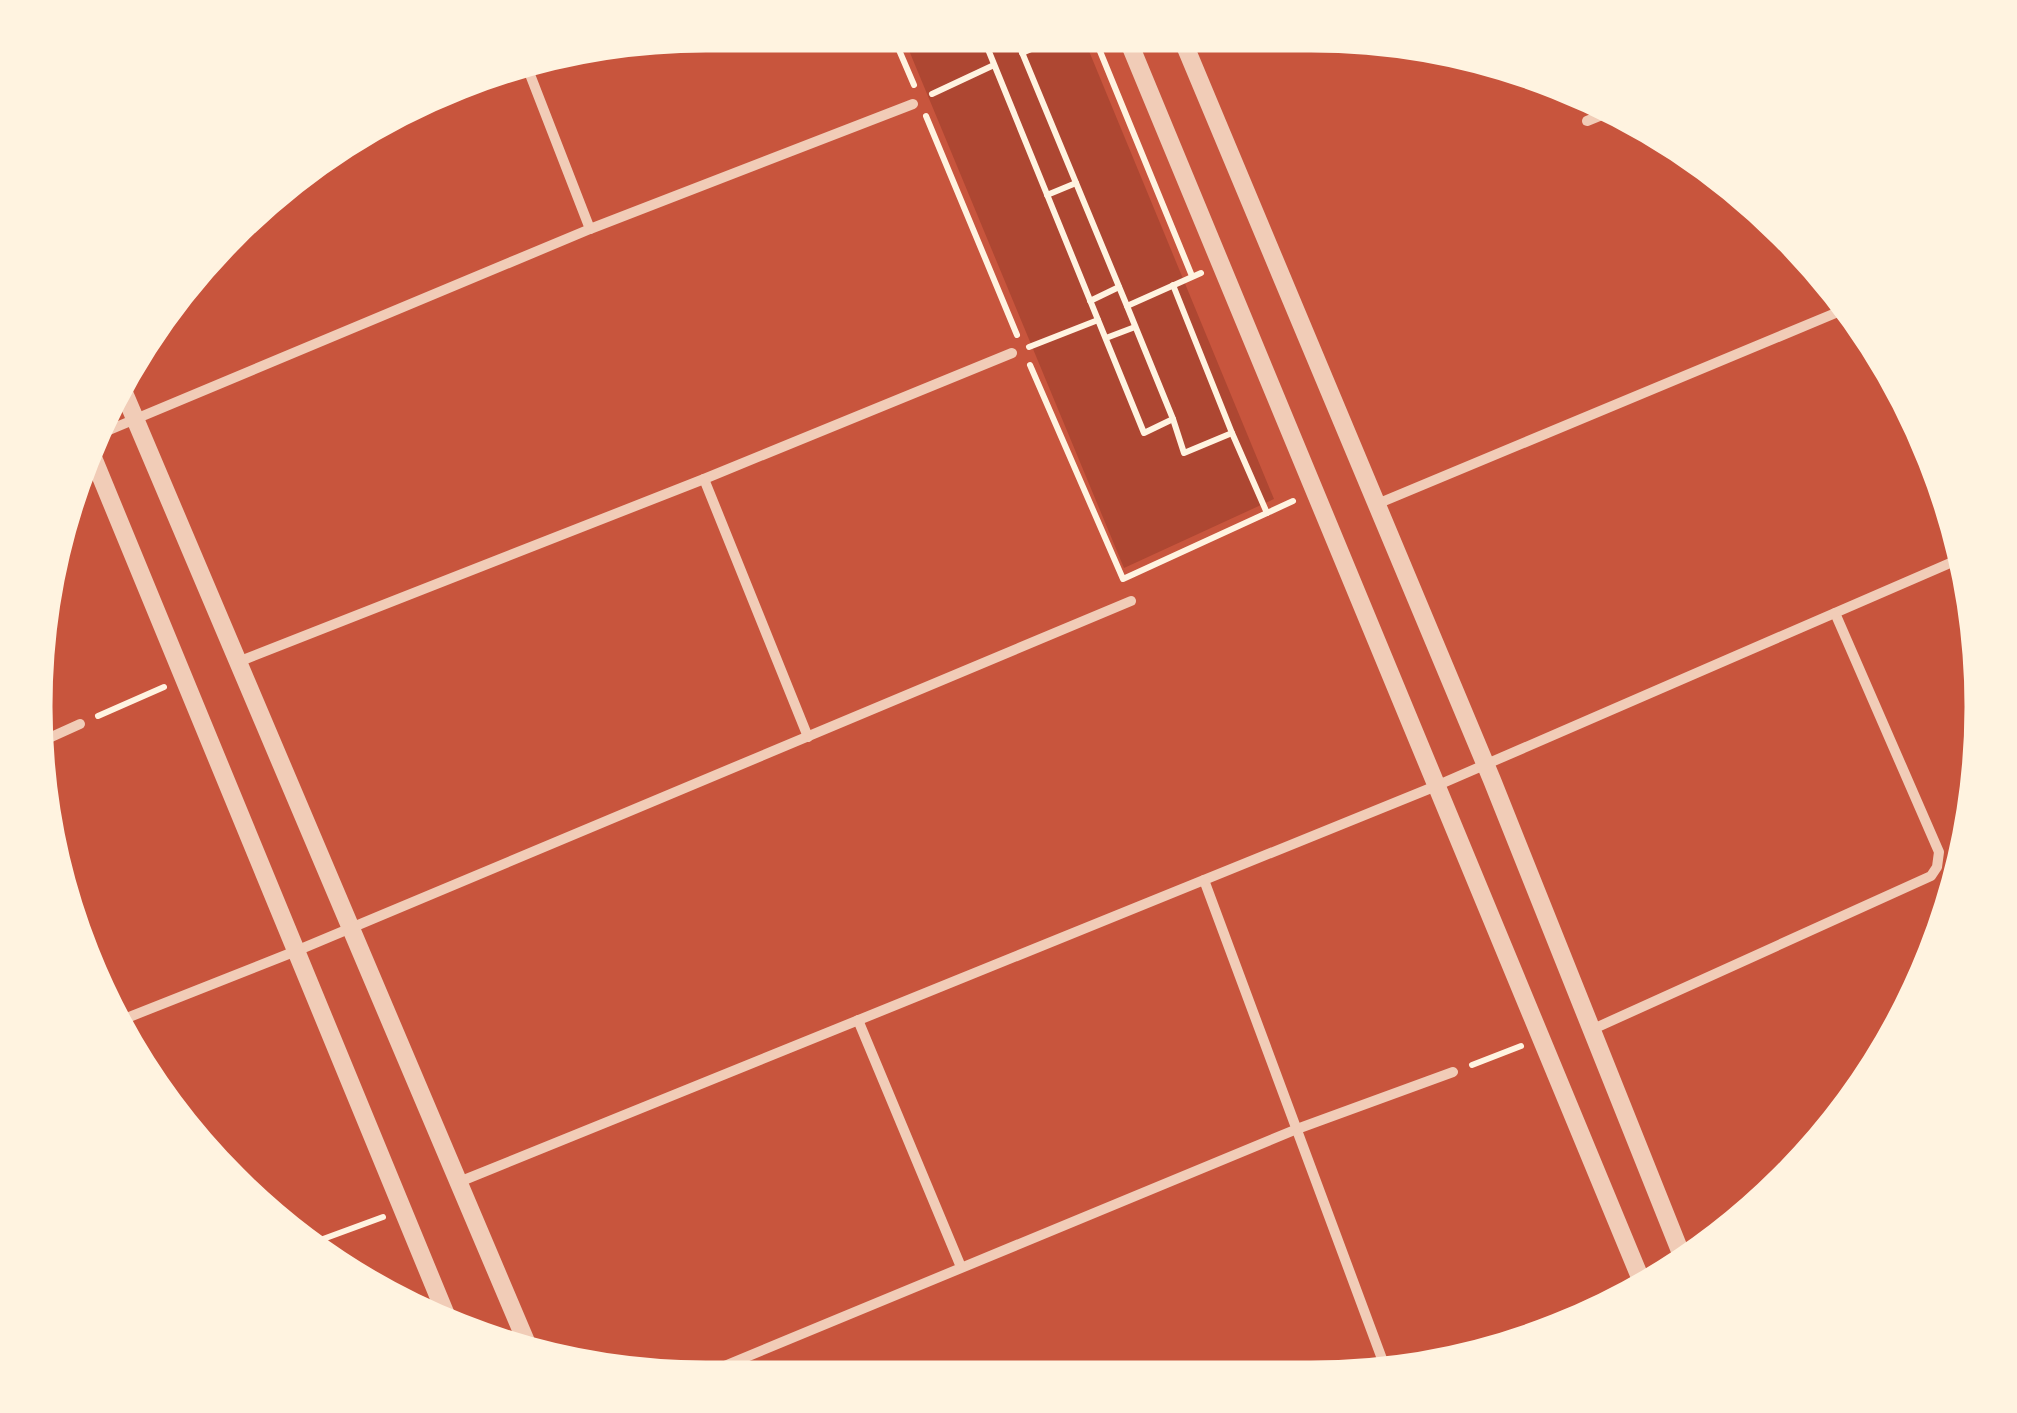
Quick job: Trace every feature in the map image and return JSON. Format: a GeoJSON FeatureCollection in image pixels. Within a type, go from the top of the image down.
{"type":"FeatureCollection","features":[{"type":"Feature","properties":{"kind":"street"},"geometry":{"type":"LineString","coordinates":[[1132,50],[1639,1275]]}},
{"type":"Feature","properties":{"kind":"street"},"geometry":{"type":"LineString","coordinates":[[1187,50],[1486,765],[1679,1249]]}},
{"type":"Feature","properties":{"kind":"street"},"geometry":{"type":"LineString","coordinates":[[530,74],[590,229]]}},
{"type":"Feature","properties":{"kind":"street"},"geometry":{"type":"LineString","coordinates":[[111,430],[590,229],[916,102]]}},
{"type":"Feature","properties":{"kind":"street"},"geometry":{"type":"LineString","coordinates":[[1588,121],[1598,117]]}},
{"type":"Feature","properties":{"kind":"street"},"geometry":{"type":"LineString","coordinates":[[1377,504],[1835,313]]}},
{"type":"Feature","properties":{"kind":"street"},"geometry":{"type":"LineString","coordinates":[[238,662],[1018,351]]}},
{"type":"Feature","properties":{"kind":"street"},"geometry":{"type":"LineString","coordinates":[[127,399],[524,1337]]}},
{"type":"Feature","properties":{"kind":"street"},"geometry":{"type":"LineString","coordinates":[[97,462],[443,1307]]}},
{"type":"Feature","properties":{"kind":"street"},"geometry":{"type":"LineString","coordinates":[[704,479],[808,737]]}},
{"type":"Feature","properties":{"kind":"street"},"geometry":{"type":"LineString","coordinates":[[459,1182],[1436,786],[1951,563]]}},
{"type":"Feature","properties":{"kind":"street"},"geometry":{"type":"LineString","coordinates":[[129,1017],[1132,601]]}},
{"type":"Feature","properties":{"kind":"street"},"geometry":{"type":"LineString","coordinates":[[1591,1030],[1930,876],[1937,868],[1938,852],[1835,614]]}},
{"type":"Feature","properties":{"kind":"street"},"geometry":{"type":"LineString","coordinates":[[51,737],[80,724]]}},
{"type":"Feature","properties":{"kind":"street"},"geometry":{"type":"LineString","coordinates":[[1204,880],[1382,1359]]}},
{"type":"Feature","properties":{"kind":"street"},"geometry":{"type":"LineString","coordinates":[[858,1020],[960,1266]]}},
{"type":"Feature","properties":{"kind":"street"},"geometry":{"type":"LineString","coordinates":[[731,1363],[1297,1129],[1453,1072]]}},
{"type":"Feature","properties":{"kind":"path"},"geometry":{"type":"LineString","coordinates":[[899,50],[916,102],[1018,351],[1123,579],[1266,513],[1172,286]]}},
{"type":"Feature","properties":{"kind":"path"},"geometry":{"type":"LineString","coordinates":[[988,50],[1144,433],[1173,419]]}},
{"type":"Feature","properties":{"kind":"path"},"geometry":{"type":"LineString","coordinates":[[1027,50],[1022,52],[1184,453],[1232,432]]}},
{"type":"Feature","properties":{"kind":"path"},"geometry":{"type":"LineString","coordinates":[[1099,50],[1192,276],[1127,306]]}},
{"type":"Feature","properties":{"kind":"path"},"geometry":{"type":"LineString","coordinates":[[916,102],[994,65]]}},
{"type":"Feature","properties":{"kind":"path"},"geometry":{"type":"LineString","coordinates":[[1047,195],[1076,183]]}},
{"type":"Feature","properties":{"kind":"path"},"geometry":{"type":"LineString","coordinates":[[1090,300],[1119,287]]}},
{"type":"Feature","properties":{"kind":"path"},"geometry":{"type":"LineString","coordinates":[[1018,351],[1098,320]]}},
{"type":"Feature","properties":{"kind":"path"},"geometry":{"type":"LineString","coordinates":[[1106,338],[1136,327]]}},
{"type":"Feature","properties":{"kind":"path"},"geometry":{"type":"LineString","coordinates":[[80,724],[184,678]]}},
{"type":"Feature","properties":{"kind":"path"},"geometry":{"type":"LineString","coordinates":[[1453,1072],[1541,1038]]}},
{"type":"Feature","properties":{"kind":"path"},"geometry":{"type":"LineString","coordinates":[[323,1239],[402,1209]]}},
{"type":"Feature","properties":{"kind":"shaded area"},"geometry":{"type":"Polygon","coordinates":[[[909,50],[1089,50],[1274,499],[1124,568],[909,50]]]}}]}
